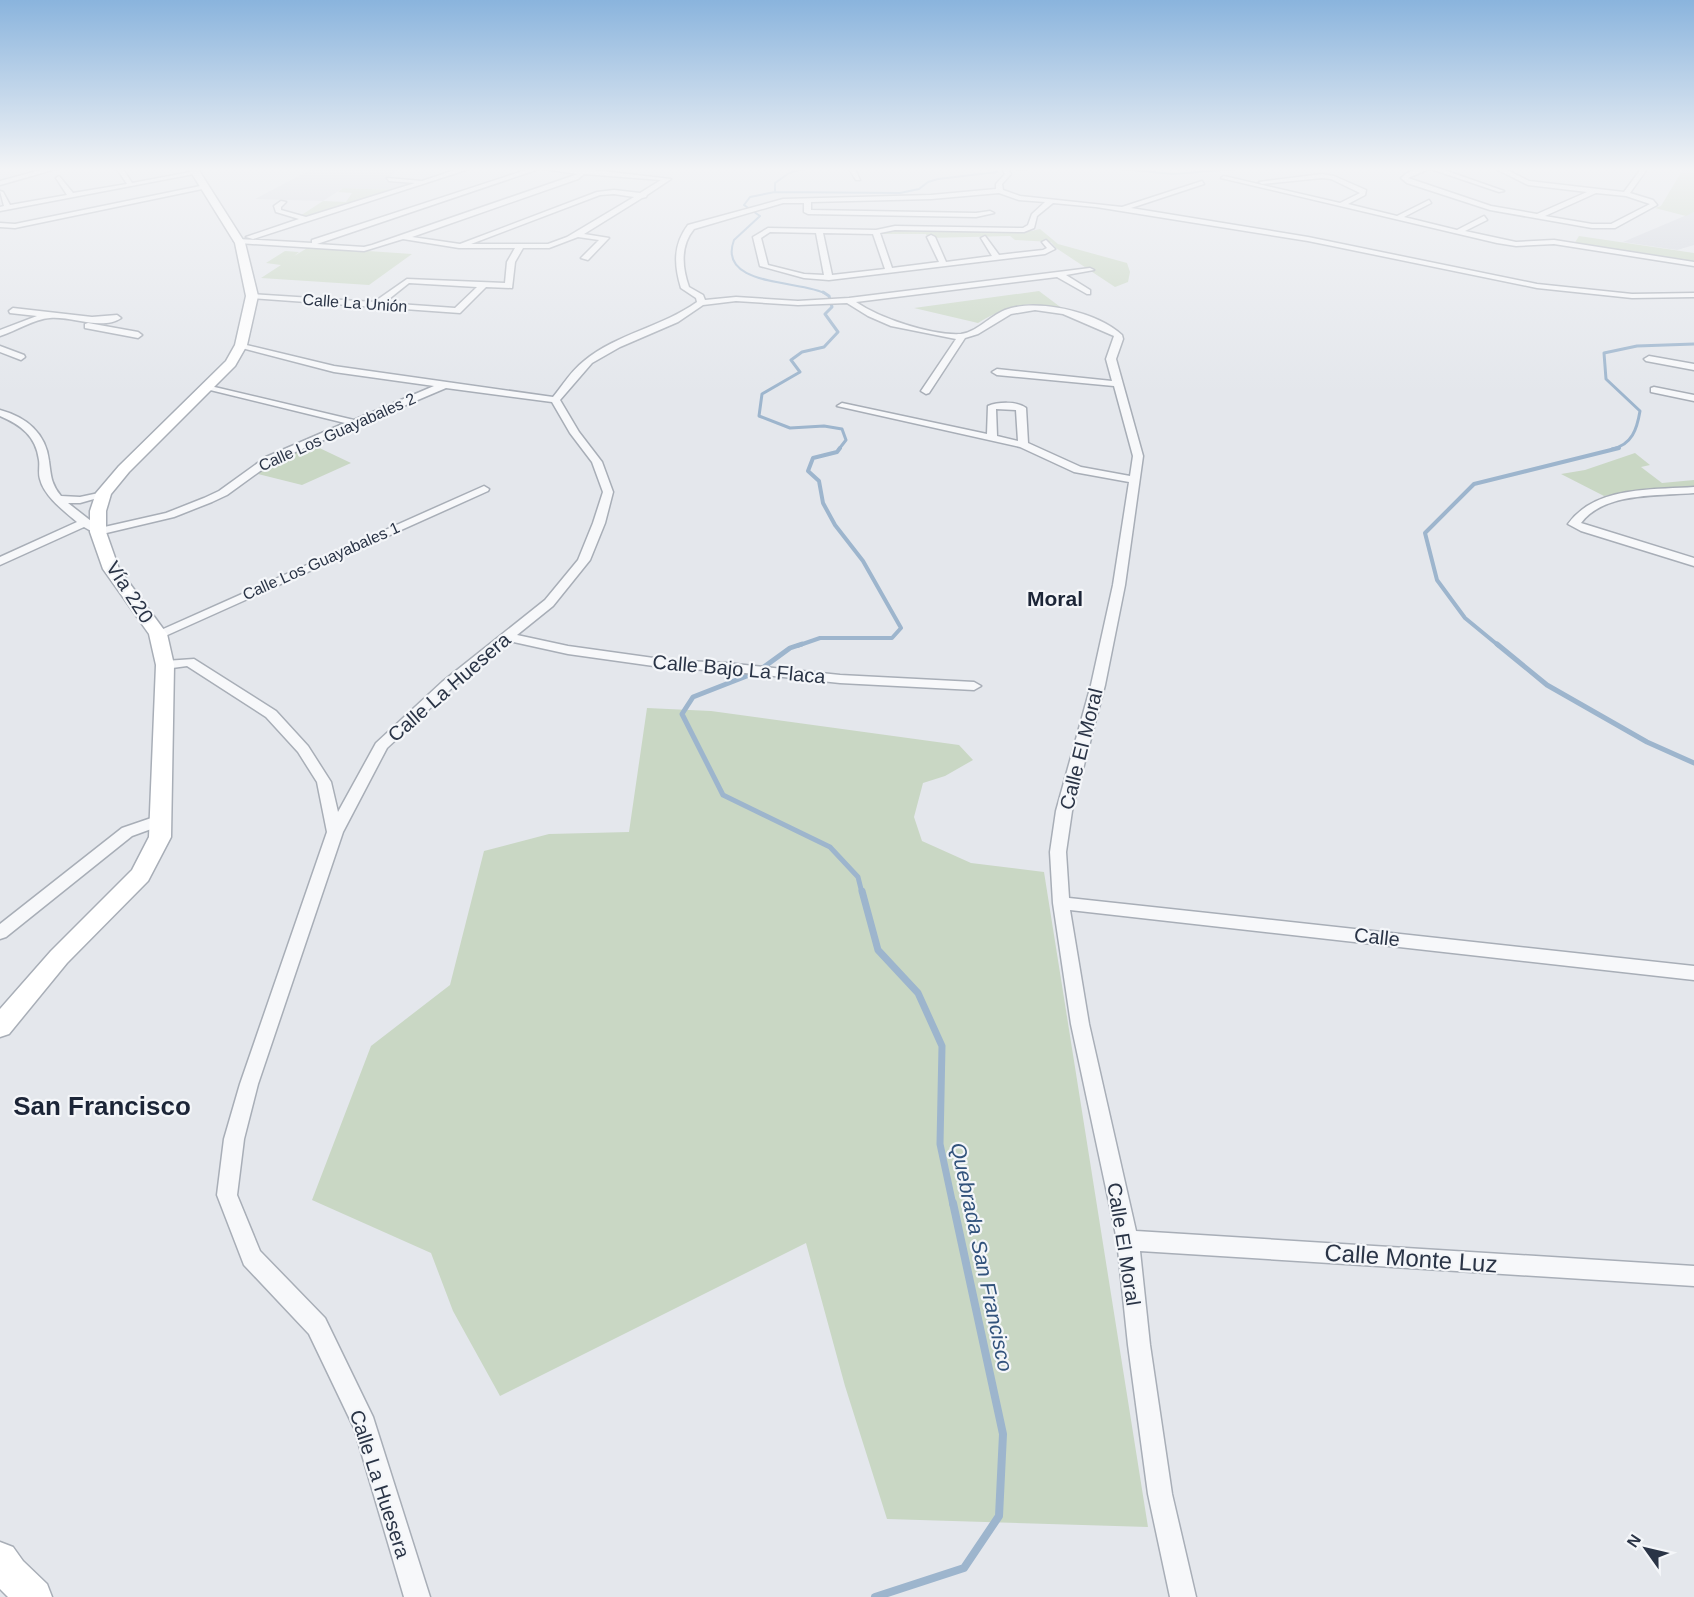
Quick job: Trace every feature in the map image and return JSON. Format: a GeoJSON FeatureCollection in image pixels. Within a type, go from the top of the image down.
{"type":"FeatureCollection","features":[{"type":"Feature","properties":{"kind":"main road","name":"Vía 220"},"geometry":{"type":"LineString","coordinates":[[0,1027],[59,957],[140,874],[160,837],[165,665],[158,633],[111,569],[91,527],[104,493],[124,469],[231,363],[241,345],[252,296],[239,244]]}},
{"type":"Feature","properties":{"kind":"main road"},"geometry":{"type":"LineString","coordinates":[[0,1560],[10,1574],[34,1597]]}},
{"type":"Feature","properties":{"kind":"street"},"geometry":{"type":"LineString","coordinates":[[298,244],[363,249],[381,244]]}},
{"type":"Feature","properties":{"kind":"street"},"geometry":{"type":"LineString","coordinates":[[444,244],[520,247],[555,244]]}},
{"type":"Feature","properties":{"kind":"street"},"geometry":{"type":"LineString","coordinates":[[459,246],[466,244]]}},
{"type":"Feature","properties":{"kind":"street"},"geometry":{"type":"LineString","coordinates":[[585,258],[599,244]]}},
{"type":"Feature","properties":{"kind":"street"},"geometry":{"type":"LineString","coordinates":[[680,244],[681,276],[685,288],[700,297],[701,303]]}},
{"type":"Feature","properties":{"kind":"street"},"geometry":{"type":"LineString","coordinates":[[759,244],[764,266],[768,269],[815,278],[890,272],[1050,251],[1047,244]]}},
{"type":"Feature","properties":{"kind":"street"},"geometry":{"type":"LineString","coordinates":[[822,244],[829,278]]}},
{"type":"Feature","properties":{"kind":"street"},"geometry":{"type":"LineString","coordinates":[[880,244],[890,272]]}},
{"type":"Feature","properties":{"kind":"street"},"geometry":{"type":"LineString","coordinates":[[934,244],[944,265]]}},
{"type":"Feature","properties":{"kind":"street"},"geometry":{"type":"LineString","coordinates":[[988,244],[997,258]]}},
{"type":"Feature","properties":{"kind":"street"},"geometry":{"type":"LineString","coordinates":[[1334,244],[1544,287],[1632,296],[1694,295]]}},
{"type":"Feature","properties":{"kind":"street"},"geometry":{"type":"LineString","coordinates":[[1564,244],[1694,264]]}},
{"type":"Feature","properties":{"kind":"street"},"geometry":{"type":"LineString","coordinates":[[376,305],[407,281],[508,286],[511,261],[520,247]]}},
{"type":"Feature","properties":{"kind":"street"},"geometry":{"type":"LineString","coordinates":[[241,345],[334,369],[555,400],[587,363],[609,350],[667,325],[701,303],[736,299],[842,301],[1090,270]]}},
{"type":"Feature","properties":{"kind":"street"},"geometry":{"type":"LineString","coordinates":[[1058,274],[1087,292]]}},
{"type":"Feature","properties":{"kind":"street","name":"Calle La Unión"},"geometry":{"type":"LineString","coordinates":[[252,296],[458,311],[484,285]]}},
{"type":"Feature","properties":{"kind":"street"},"geometry":{"type":"LineString","coordinates":[[842,301],[894,323],[929,332],[963,336],[926,391]]}},
{"type":"Feature","properties":{"kind":"street","name":"Calle El Moral"},"geometry":{"type":"LineString","coordinates":[[963,336],[1007,312],[1033,307],[1051,308],[1118,335],[1119,339],[1111,359],[1138,456],[1119,585],[1098,685],[1064,811],[1058,852],[1060,903],[1080,1024],[1128,1240],[1139,1345],[1160,1494],[1183,1597]]}},
{"type":"Feature","properties":{"kind":"street"},"geometry":{"type":"LineString","coordinates":[[13,311],[138,335]]}},
{"type":"Feature","properties":{"kind":"street"},"geometry":{"type":"LineString","coordinates":[[0,333],[44,316],[92,320],[118,314],[114,331]]}},
{"type":"Feature","properties":{"kind":"street"},"geometry":{"type":"LineString","coordinates":[[0,349],[21,357]]}},
{"type":"Feature","properties":{"kind":"street"},"geometry":{"type":"LineString","coordinates":[[1649,359],[1694,367]]}},
{"type":"Feature","properties":{"kind":"street"},"geometry":{"type":"LineString","coordinates":[[997,372],[1119,384]]}},
{"type":"Feature","properties":{"kind":"street","name":"Calle Los Guayabales 2"},"geometry":{"type":"LineString","coordinates":[[0,561],[91,527],[170,514],[208,500],[223,493],[270,459],[444,385]]}},
{"type":"Feature","properties":{"kind":"street"},"geometry":{"type":"LineString","coordinates":[[208,387],[356,423]]}},
{"type":"Feature","properties":{"kind":"street"},"geometry":{"type":"LineString","coordinates":[[1654,390],[1694,398]]}},
{"type":"Feature","properties":{"kind":"street","name":"Calle La Huesera"},"geometry":{"type":"LineString","coordinates":[[417,1597],[365,1425],[317,1326],[252,1258],[227,1195],[234,1139],[249,1084],[335,832],[381,746],[447,685],[528,622],[565,586],[584,560],[599,523],[608,492],[597,462],[575,433],[555,400]]}},
{"type":"Feature","properties":{"kind":"street"},"geometry":{"type":"LineString","coordinates":[[842,406],[1023,445],[1078,470],[1135,480]]}},
{"type":"Feature","properties":{"kind":"street"},"geometry":{"type":"LineString","coordinates":[[992,438],[991,408],[996,406],[1019,407],[1022,408],[1023,445]]}},
{"type":"Feature","properties":{"kind":"street"},"geometry":{"type":"LineString","coordinates":[[0,413],[21,420],[37,435],[44,457],[45,480],[59,499],[91,527]]}},
{"type":"Feature","properties":{"kind":"street","name":"Calle Los Guayabales 1"},"geometry":{"type":"LineString","coordinates":[[158,633],[484,489]]}},
{"type":"Feature","properties":{"kind":"street"},"geometry":{"type":"LineString","coordinates":[[1694,490],[1624,497],[1600,503],[1588,507],[1574,524],[1694,562]]}},
{"type":"Feature","properties":{"kind":"street"},"geometry":{"type":"LineString","coordinates":[[59,499],[80,500],[104,493]]}},
{"type":"Feature","properties":{"kind":"street","name":"Calle Bajo La Flaca"},"geometry":{"type":"LineString","coordinates":[[506,638],[568,650],[669,664],[782,672],[840,679],[974,686]]}},
{"type":"Feature","properties":{"kind":"street"},"geometry":{"type":"LineString","coordinates":[[165,665],[189,662],[272,714],[303,748],[324,782],[335,832]]}},
{"type":"Feature","properties":{"kind":"street"},"geometry":{"type":"LineString","coordinates":[[0,933],[127,832],[160,820]]}},
{"type":"Feature","properties":{"kind":"street","name":"Calle"},"geometry":{"type":"LineString","coordinates":[[1060,903],[1694,973]]}},
{"type":"Feature","properties":{"kind":"street","name":"Calle Monte Luz"},"geometry":{"type":"LineString","coordinates":[[1128,1240],[1694,1276]]}},
{"type":"Feature","properties":{"kind":"shaded area"},"geometry":{"type":"Polygon","coordinates":[[[1633,244],[1694,244],[1677,250],[1633,244]]]}},
{"type":"Feature","properties":{"kind":"green space"},"geometry":{"type":"Polygon","coordinates":[[[1052,244],[1127,263],[1130,272],[1128,282],[1115,287],[1052,244]]]}},
{"type":"Feature","properties":{"kind":"green space"},"geometry":{"type":"Polygon","coordinates":[[[1574,244],[1630,244],[1694,253],[1694,263],[1574,244]]]}},
{"type":"Feature","properties":{"kind":"green space"},"geometry":{"type":"Polygon","coordinates":[[[309,247],[412,254],[369,285],[261,278],[281,265],[266,263],[285,251],[299,252],[294,256],[309,247]]]}},
{"type":"Feature","properties":{"kind":"green space"},"geometry":{"type":"Polygon","coordinates":[[[1039,291],[1063,309],[1028,304],[1009,308],[978,323],[914,308],[1039,291]]]}},
{"type":"Feature","properties":{"kind":"green space"},"geometry":{"type":"Polygon","coordinates":[[[311,444],[351,463],[302,485],[258,474],[270,463],[311,444]]]}},
{"type":"Feature","properties":{"kind":"green space"},"geometry":{"type":"Polygon","coordinates":[[[1635,453],[1650,465],[1641,467],[1662,483],[1694,480],[1694,487],[1662,490],[1651,488],[1604,496],[1561,474],[1585,470],[1635,453]]]}},
{"type":"Feature","properties":{"kind":"green space"},"geometry":{"type":"Polygon","coordinates":[[[647,708],[711,711],[959,745],[973,760],[945,776],[923,783],[914,817],[922,841],[971,863],[1044,872],[1148,1527],[887,1519],[845,1386],[806,1243],[500,1396],[453,1311],[431,1253],[312,1200],[371,1046],[450,985],[484,851],[549,834],[629,832],[647,708]]]}},
{"type":"Feature","properties":{"kind":"waterway","name":"Quebrada San Francisco"},"geometry":{"type":"LineString","coordinates":[[734,244],[732,256],[738,267],[750,274],[765,280],[826,294]]}},
{"type":"Feature","properties":{"kind":"waterway","name":"Quebrada San Francisco"},"geometry":{"type":"LineString","coordinates":[[826,294],[829,296],[832,307],[825,314],[838,332],[824,347],[802,352],[791,360],[800,372],[762,394],[759,416],[790,428],[824,426],[842,429],[846,440],[839,449]]}},
{"type":"Feature","properties":{"kind":"waterway"},"geometry":{"type":"LineString","coordinates":[[1612,449],[1629,440],[1637,424],[1640,411],[1606,379],[1604,353],[1637,346],[1694,344]]}},
{"type":"Feature","properties":{"kind":"waterway","name":"Quebrada San Francisco"},"geometry":{"type":"LineString","coordinates":[[797,646],[820,638],[892,638],[901,628],[863,561],[835,525],[823,503],[819,481],[808,471],[813,458],[837,452],[840,448]]}},
{"type":"Feature","properties":{"kind":"waterway"},"geometry":{"type":"LineString","coordinates":[[1499,646],[1465,618],[1437,580],[1425,533],[1474,484],[1619,448]]}},
{"type":"Feature","properties":{"kind":"waterway","name":"Quebrada San Francisco"},"geometry":{"type":"LineString","coordinates":[[802,644],[790,648],[757,672],[693,697],[682,714],[723,795],[830,847],[858,877],[862,893]]}},
{"type":"Feature","properties":{"kind":"waterway"},"geometry":{"type":"LineString","coordinates":[[1497,644],[1547,685],[1647,742],[1694,763]]}},
{"type":"Feature","properties":{"kind":"waterway","name":"Quebrada San Francisco"},"geometry":{"type":"LineString","coordinates":[[862,891],[878,950],[918,993],[942,1046],[940,1144],[953,1205]]}},
{"type":"Feature","properties":{"kind":"waterway","name":"Quebrada San Francisco"},"geometry":{"type":"LineString","coordinates":[[875,1597],[964,1568],[999,1516],[1003,1434],[953,1203]]}},
{"type":"Feature","properties":{"kind":"district","name":"Moral"},"geometry":{"type":"Point","coordinates":[1055,598]}},
{"type":"Feature","properties":{"kind":"district","name":"San Francisco"},"geometry":{"type":"Point","coordinates":[102,1106]}}]}
